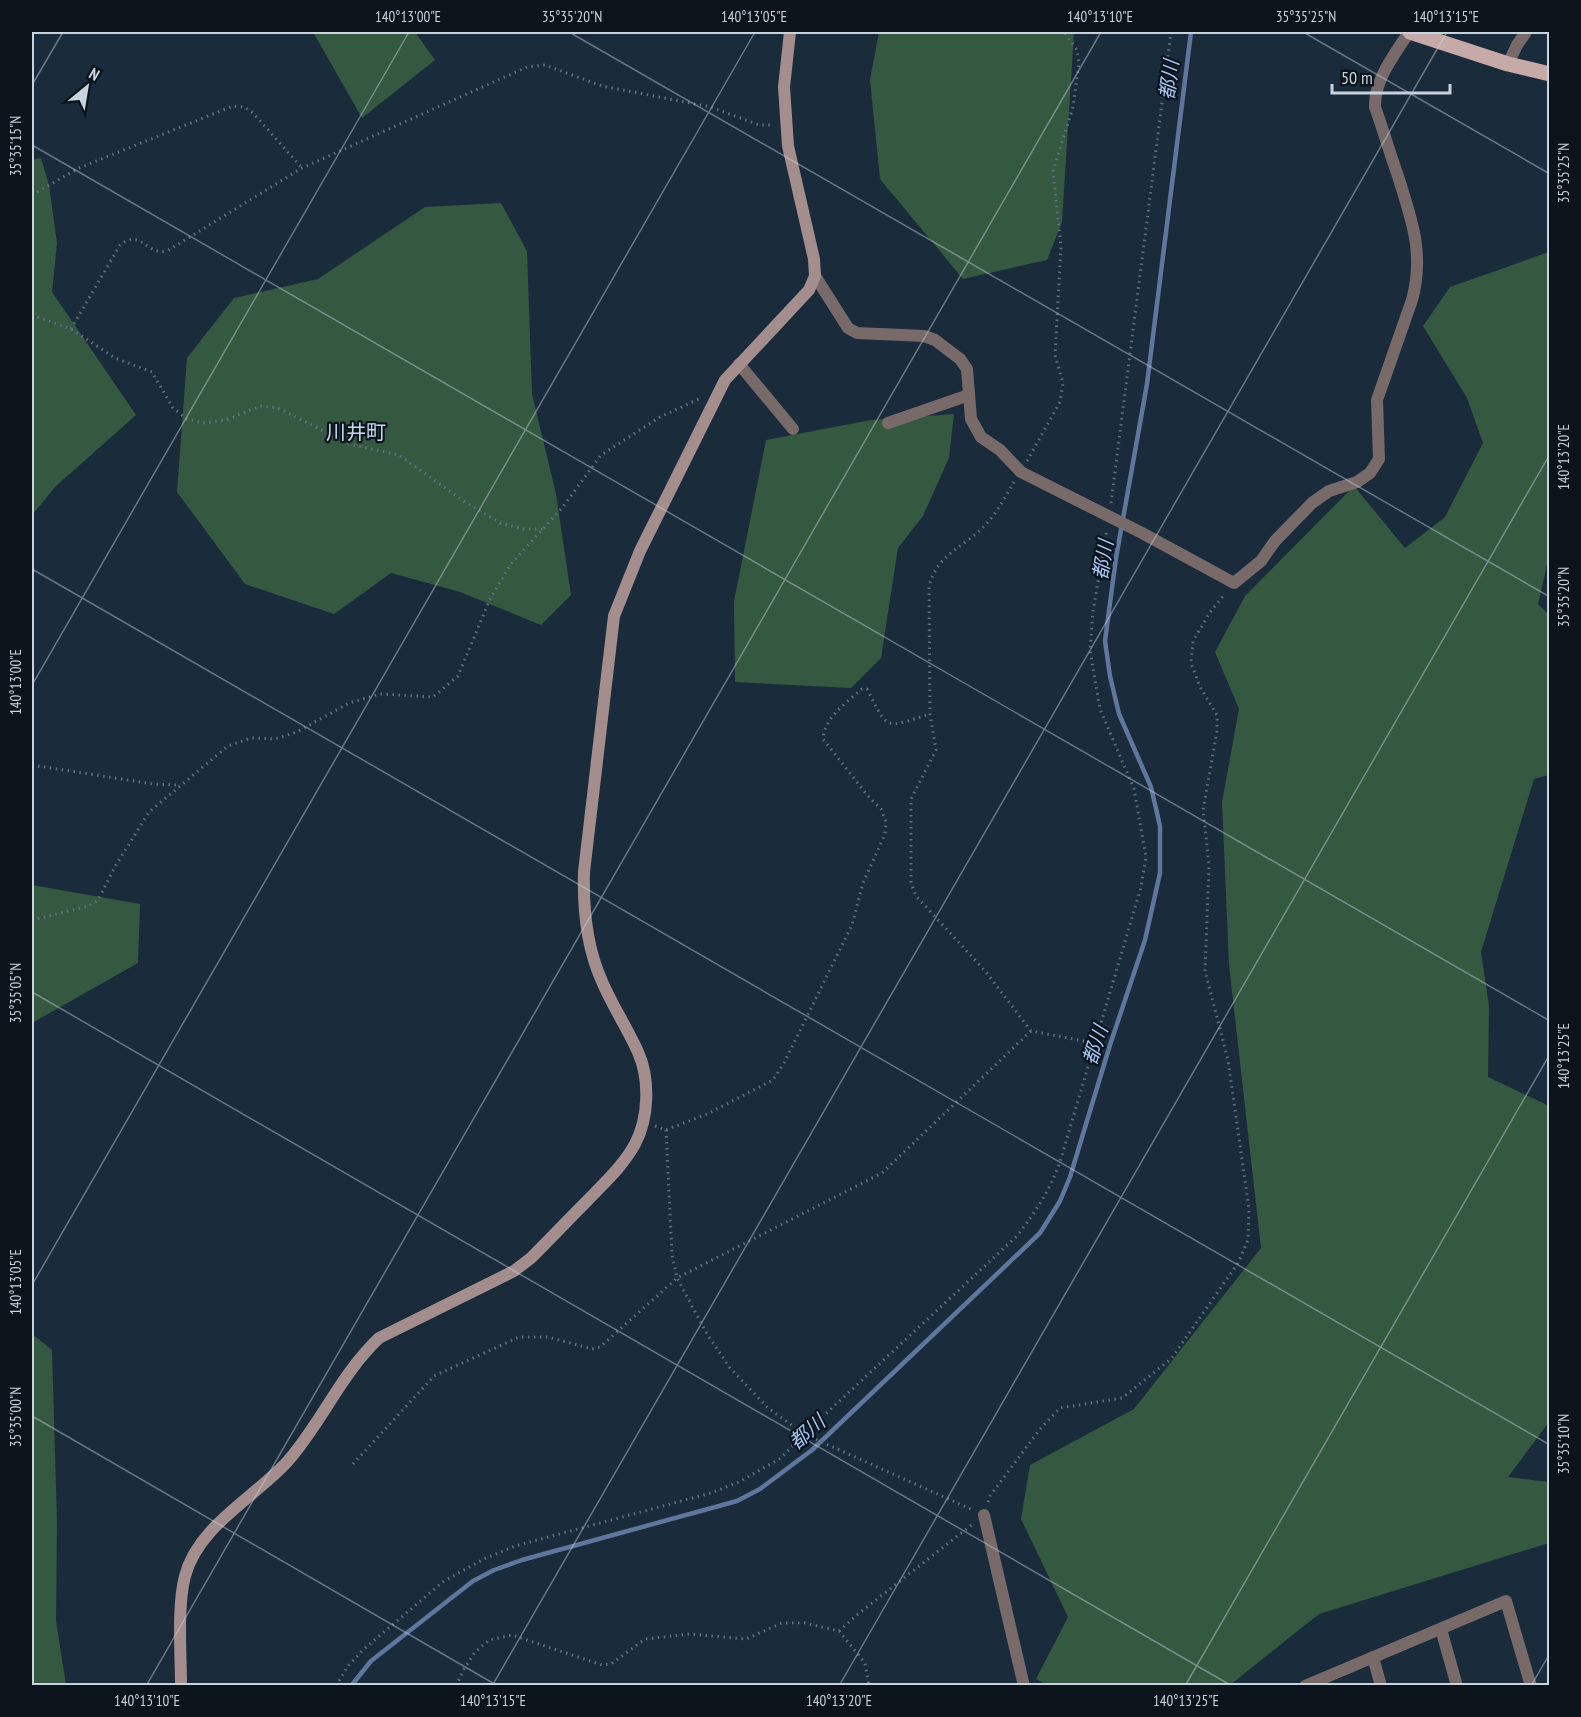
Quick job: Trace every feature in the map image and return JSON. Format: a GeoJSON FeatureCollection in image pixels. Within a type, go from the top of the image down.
{"type":"FeatureCollection","features":[{"type":"Feature","properties":{"kind":"main road"},"geometry":{"type":"LineString","coordinates":[[1409,32],[1508,64],[1550,74]]}},
{"type":"Feature","properties":{"kind":"street"},"geometry":{"type":"LineString","coordinates":[[181,1686],[182,1596],[185,1575],[194,1555],[209,1533],[287,1462],[363,1353],[379,1338],[514,1271],[531,1258],[620,1166],[635,1143],[644,1122],[644,1080],[639,1053],[600,978],[587,933],[583,906],[584,872],[614,616],[640,551],[726,380],[809,290],[815,276],[814,259],[788,146],[784,87],[790,32]]}},
{"type":"Feature","properties":{"kind":"street"},"geometry":{"type":"LineString","coordinates":[[815,276],[848,327],[857,333],[924,336],[935,340],[960,359],[967,369],[971,419],[981,437],[1000,450],[1021,472],[1234,583],[1261,561],[1275,541],[1312,503],[1329,492],[1357,482],[1370,473],[1378,459],[1377,400],[1412,300],[1418,266],[1414,227],[1374,107],[1374,98],[1377,86],[1409,32]]}},
{"type":"Feature","properties":{"kind":"street"},"geometry":{"type":"LineString","coordinates":[[1508,64],[1526,32]]}},
{"type":"Feature","properties":{"kind":"street"},"geometry":{"type":"LineString","coordinates":[[739,364],[793,429]]}},
{"type":"Feature","properties":{"kind":"street"},"geometry":{"type":"LineString","coordinates":[[888,423],[969,395]]}},
{"type":"Feature","properties":{"kind":"street"},"geometry":{"type":"LineString","coordinates":[[984,1515],[1024,1686]]}},
{"type":"Feature","properties":{"kind":"street"},"geometry":{"type":"LineString","coordinates":[[1308,1685],[1506,1601],[1530,1686]]}},
{"type":"Feature","properties":{"kind":"street"},"geometry":{"type":"LineString","coordinates":[[1441,1629],[1457,1686]]}},
{"type":"Feature","properties":{"kind":"street"},"geometry":{"type":"LineString","coordinates":[[1372,1657],[1381,1686]]}},
{"type":"Feature","properties":{"kind":"path"},"geometry":{"type":"LineString","coordinates":[[1064,32],[1077,50],[1079,63],[1073,107],[1053,171],[1061,247],[1056,355],[1063,383],[1060,402],[1021,472],[988,523],[940,562],[932,574],[929,587],[930,714],[936,750],[911,799],[911,884],[916,896],[986,972],[1031,1031],[1094,1043]]}},
{"type":"Feature","properties":{"kind":"path"},"geometry":{"type":"LineString","coordinates":[[336,1686],[348,1666],[364,1649],[444,1581],[484,1559],[515,1546],[711,1493],[739,1482],[781,1458],[1017,1236],[1050,1188],[1060,1162],[1141,887],[1146,857],[1134,789],[1100,709],[1090,650],[1093,611],[1109,517],[1171,32]]}},
{"type":"Feature","properties":{"kind":"path"},"geometry":{"type":"LineString","coordinates":[[71,328],[120,245],[125,241],[140,240],[152,250],[160,253],[167,251],[302,168],[527,67],[545,65],[602,86],[711,107],[759,125],[786,125]]}},
{"type":"Feature","properties":{"kind":"path"},"geometry":{"type":"LineString","coordinates":[[32,195],[79,168],[233,106],[244,107],[253,113],[302,168]]}},
{"type":"Feature","properties":{"kind":"path"},"geometry":{"type":"LineString","coordinates":[[32,315],[71,328],[115,358],[152,372],[173,408],[187,419],[203,423],[214,422],[226,420],[260,406],[278,408],[349,444],[399,455],[500,524],[524,530],[543,529]]}},
{"type":"Feature","properties":{"kind":"path"},"geometry":{"type":"LineString","coordinates":[[32,920],[89,906],[98,900],[116,865],[149,812],[228,746],[250,738],[275,739],[297,732],[349,703],[380,694],[433,697],[458,676],[495,590],[511,564],[562,508],[601,455],[660,417],[702,397],[716,398]]}},
{"type":"Feature","properties":{"kind":"path"},"geometry":{"type":"LineString","coordinates":[[839,1631],[984,1515],[990,1496],[1040,1429],[1060,1408],[1122,1398],[1171,1359],[1238,1263],[1248,1240],[1249,1209],[1228,1060],[1205,971],[1209,865],[1203,810],[1217,731],[1217,715],[1200,687],[1191,663],[1193,641],[1210,612],[1234,583]]}},
{"type":"Feature","properties":{"kind":"path"},"geometry":{"type":"LineString","coordinates":[[930,714],[896,724],[887,723],[881,719],[867,689],[862,688],[838,710],[824,731],[823,739],[881,809],[886,822],[885,834],[863,883],[852,925],[784,1063],[773,1080],[707,1114],[666,1130],[672,1256],[676,1278],[703,1326],[730,1368],[768,1408],[804,1434],[984,1515]]}},
{"type":"Feature","properties":{"kind":"path"},"geometry":{"type":"LineString","coordinates":[[32,765],[153,784],[179,785]]}},
{"type":"Feature","properties":{"kind":"path"},"geometry":{"type":"LineString","coordinates":[[353,1464],[434,1376],[519,1337],[548,1337],[592,1349],[600,1347],[676,1278],[882,1173],[1031,1031]]}},
{"type":"Feature","properties":{"kind":"path"},"geometry":{"type":"LineString","coordinates":[[456,1686],[475,1652],[489,1640],[512,1635],[602,1665],[611,1664],[645,1639],[690,1634],[746,1639],[782,1623],[805,1623],[839,1631],[865,1664],[869,1686]]}},
{"type":"Feature","properties":{"kind":"green space"},"geometry":{"type":"Polygon","coordinates":[[[313,32],[415,32],[435,60],[362,118],[313,32]]]}},
{"type":"Feature","properties":{"kind":"green space"},"geometry":{"type":"Polygon","coordinates":[[[879,32],[1074,32],[1062,222],[1047,260],[963,279],[880,179],[870,80],[879,32]]]}},
{"type":"Feature","properties":{"kind":"green space"},"geometry":{"type":"Polygon","coordinates":[[[41,158],[49,185],[57,243],[52,292],[136,415],[55,487],[32,515],[32,160],[41,158]]]}},
{"type":"Feature","properties":{"kind":"green space"},"geometry":{"type":"Polygon","coordinates":[[[501,203],[527,251],[532,394],[556,494],[571,595],[541,625],[460,592],[391,573],[334,614],[245,584],[177,492],[187,358],[234,298],[318,279],[425,207],[501,203]]]}},
{"type":"Feature","properties":{"kind":"green space"},"geometry":{"type":"Polygon","coordinates":[[[1549,252],[1550,552],[1538,604],[1549,615],[1549,775],[1534,779],[1481,952],[1489,1006],[1488,1077],[1549,1106],[1549,1422],[1508,1477],[1549,1482],[1549,1543],[1319,1614],[1230,1685],[1049,1686],[1036,1679],[1068,1617],[1021,1519],[1030,1465],[1134,1409],[1261,1248],[1229,965],[1222,802],[1239,709],[1215,652],[1245,596],[1354,486],[1405,548],[1445,517],[1483,443],[1467,398],[1423,326],[1450,287],[1549,252]]]}},
{"type":"Feature","properties":{"kind":"green space"},"geometry":{"type":"Polygon","coordinates":[[[954,414],[949,458],[923,516],[898,548],[881,658],[851,688],[735,682],[734,601],[766,440],[871,420],[954,414]]]}},
{"type":"Feature","properties":{"kind":"green space"},"geometry":{"type":"Polygon","coordinates":[[[32,885],[140,904],[138,963],[32,1023],[32,885]]]}},
{"type":"Feature","properties":{"kind":"green space"},"geometry":{"type":"Polygon","coordinates":[[[32,1334],[52,1350],[57,1521],[56,1621],[66,1685],[32,1685],[32,1334]]]}},
{"type":"Feature","properties":{"kind":"waterway","name":"都川"},"geometry":{"type":"LineString","coordinates":[[351,1686],[371,1661],[473,1581],[494,1570],[522,1560],[737,1501],[760,1489],[812,1450],[1040,1233],[1060,1201],[1070,1177],[1145,940],[1160,873],[1160,826],[1151,787],[1119,714],[1105,641],[1116,558],[1147,384],[1191,32]]}},
{"type":"Feature","properties":{"kind":"district","name":"川井町"},"geometry":{"type":"Point","coordinates":[356,432]}}]}
